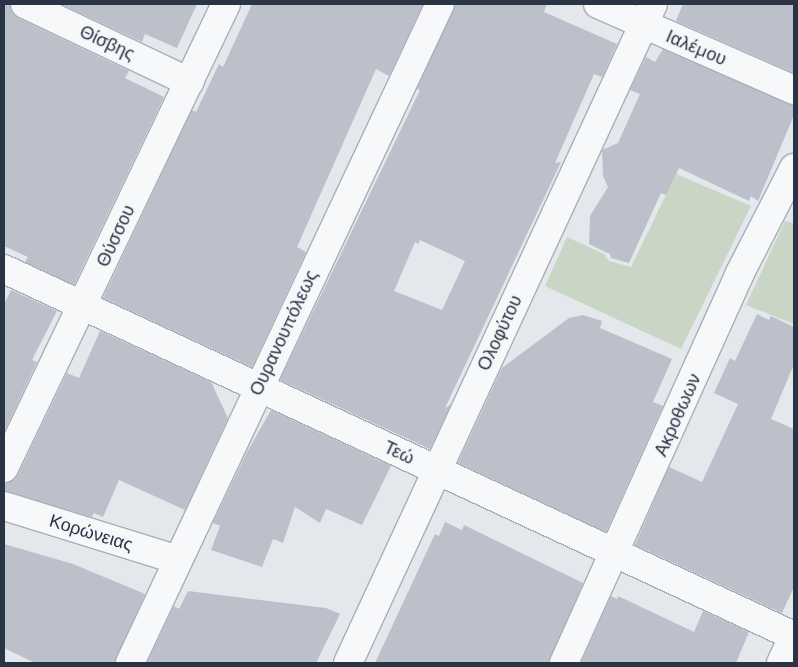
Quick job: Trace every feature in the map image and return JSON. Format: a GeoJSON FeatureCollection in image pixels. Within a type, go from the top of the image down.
{"type":"FeatureCollection","features":[{"type":"Feature","properties":{"kind":"street","name":"Θίσβης"},"geometry":{"type":"LineString","coordinates":[[24,4],[189,82]]}},
{"type":"Feature","properties":{"kind":"street","name":"Θύσσου"},"geometry":{"type":"LineString","coordinates":[[4,468],[84,306],[226,4]]}},
{"type":"Feature","properties":{"kind":"street","name":"Ουρανουπόλεως"},"geometry":{"type":"LineString","coordinates":[[130,663],[440,4]]}},
{"type":"Feature","properties":{"kind":"street","name":"Ιαλέμου"},"geometry":{"type":"LineString","coordinates":[[598,4],[648,14],[794,90]]}},
{"type":"Feature","properties":{"kind":"street","name":"Ολοφύτου"},"geometry":{"type":"LineString","coordinates":[[348,663],[648,14]]}},
{"type":"Feature","properties":{"kind":"street","name":"Ακροθωων"},"geometry":{"type":"LineString","coordinates":[[564,663],[616,554],[740,272],[794,168]]}},
{"type":"Feature","properties":{"kind":"street","name":"Τεώ"},"geometry":{"type":"LineString","coordinates":[[4,269],[794,636]]}},
{"type":"Feature","properties":{"kind":"street","name":"Κορώνειας"},"geometry":{"type":"LineString","coordinates":[[4,506],[178,560]]}},
{"type":"Feature","properties":{"kind":"street"},"geometry":{"type":"LineString","coordinates":[[781,663],[794,636]]}},
{"type":"Feature","properties":{"kind":"green space"},"geometry":{"type":"Polygon","coordinates":[[[676,174],[751,206],[681,349],[545,286],[567,237],[604,254],[609,261],[631,267],[676,174]]]}},
{"type":"Feature","properties":{"kind":"green space"},"geometry":{"type":"Polygon","coordinates":[[[785,221],[794,223],[794,324],[746,305],[785,221]]]}},
{"type":"Feature","properties":{"kind":"building"},"geometry":{"type":"Polygon","coordinates":[[[4,4],[10,4],[12,12],[18,18],[129,71],[125,78],[164,97],[74,285],[25,262],[28,257],[4,246],[4,4]]]}},
{"type":"Feature","properties":{"kind":"building"},"geometry":{"type":"Polygon","coordinates":[[[61,4],[197,4],[177,48],[145,34],[142,42],[61,4]]]}},
{"type":"Feature","properties":{"kind":"building"},"geometry":{"type":"Polygon","coordinates":[[[252,4],[423,4],[389,76],[376,69],[297,247],[306,252],[252,367],[103,298],[192,110],[196,112],[219,64],[223,67],[252,4]]]}},
{"type":"Feature","properties":{"kind":"building"},"geometry":{"type":"Polygon","coordinates":[[[455,4],[547,4],[544,12],[617,44],[602,77],[594,74],[555,163],[561,162],[445,408],[451,404],[430,449],[280,380],[420,90],[417,89],[455,4]],[[420,240],[418,244],[415,242],[394,291],[442,310],[465,261],[420,240]]]}},
{"type":"Feature","properties":{"kind":"building"},"geometry":{"type":"Polygon","coordinates":[[[683,4],[794,4],[794,73],[676,21],[683,4]]]}},
{"type":"Feature","properties":{"kind":"building"},"geometry":{"type":"Polygon","coordinates":[[[663,49],[794,105],[794,115],[758,201],[751,196],[749,201],[679,168],[666,195],[661,193],[629,263],[611,258],[610,254],[589,244],[590,216],[608,187],[603,176],[602,150],[618,143],[640,94],[630,90],[646,57],[655,62],[663,49]]]}},
{"type":"Feature","properties":{"kind":"building"},"geometry":{"type":"Polygon","coordinates":[[[11,290],[57,311],[32,360],[37,362],[4,432],[4,304],[11,290]]]}},
{"type":"Feature","properties":{"kind":"building"},"geometry":{"type":"Polygon","coordinates":[[[757,314],[769,320],[771,316],[794,327],[794,364],[771,419],[794,429],[794,587],[782,613],[635,545],[669,467],[702,482],[738,404],[714,393],[730,358],[735,361],[757,314]]]}},
{"type":"Feature","properties":{"kind":"building"},"geometry":{"type":"Polygon","coordinates":[[[583,315],[602,321],[600,328],[672,359],[653,402],[663,406],[606,532],[458,463],[502,368],[569,318],[583,315]]]}},
{"type":"Feature","properties":{"kind":"building"},"geometry":{"type":"Polygon","coordinates":[[[100,331],[211,382],[228,418],[185,510],[119,480],[103,517],[94,513],[92,517],[4,491],[4,483],[12,481],[18,475],[67,373],[79,378],[100,331]]]}},
{"type":"Feature","properties":{"kind":"building"},"geometry":{"type":"Polygon","coordinates":[[[271,410],[391,466],[362,525],[326,509],[320,523],[295,507],[283,543],[273,539],[262,567],[211,550],[220,526],[213,523],[247,452],[271,410]]]}},
{"type":"Feature","properties":{"kind":"building"},"geometry":{"type":"Polygon","coordinates":[[[445,522],[462,530],[464,525],[583,583],[549,663],[375,663],[435,534],[439,536],[445,522]]]}},
{"type":"Feature","properties":{"kind":"building"},"geometry":{"type":"Polygon","coordinates":[[[4,544],[73,564],[145,594],[115,663],[35,663],[4,648],[4,544]]]}},
{"type":"Feature","properties":{"kind":"building"},"geometry":{"type":"Polygon","coordinates":[[[188,591],[326,608],[340,614],[316,663],[147,663],[174,606],[179,609],[188,591]]]}},
{"type":"Feature","properties":{"kind":"building"},"geometry":{"type":"Polygon","coordinates":[[[611,596],[617,599],[618,596],[694,632],[703,611],[749,632],[736,663],[581,663],[611,596]]]}}]}
